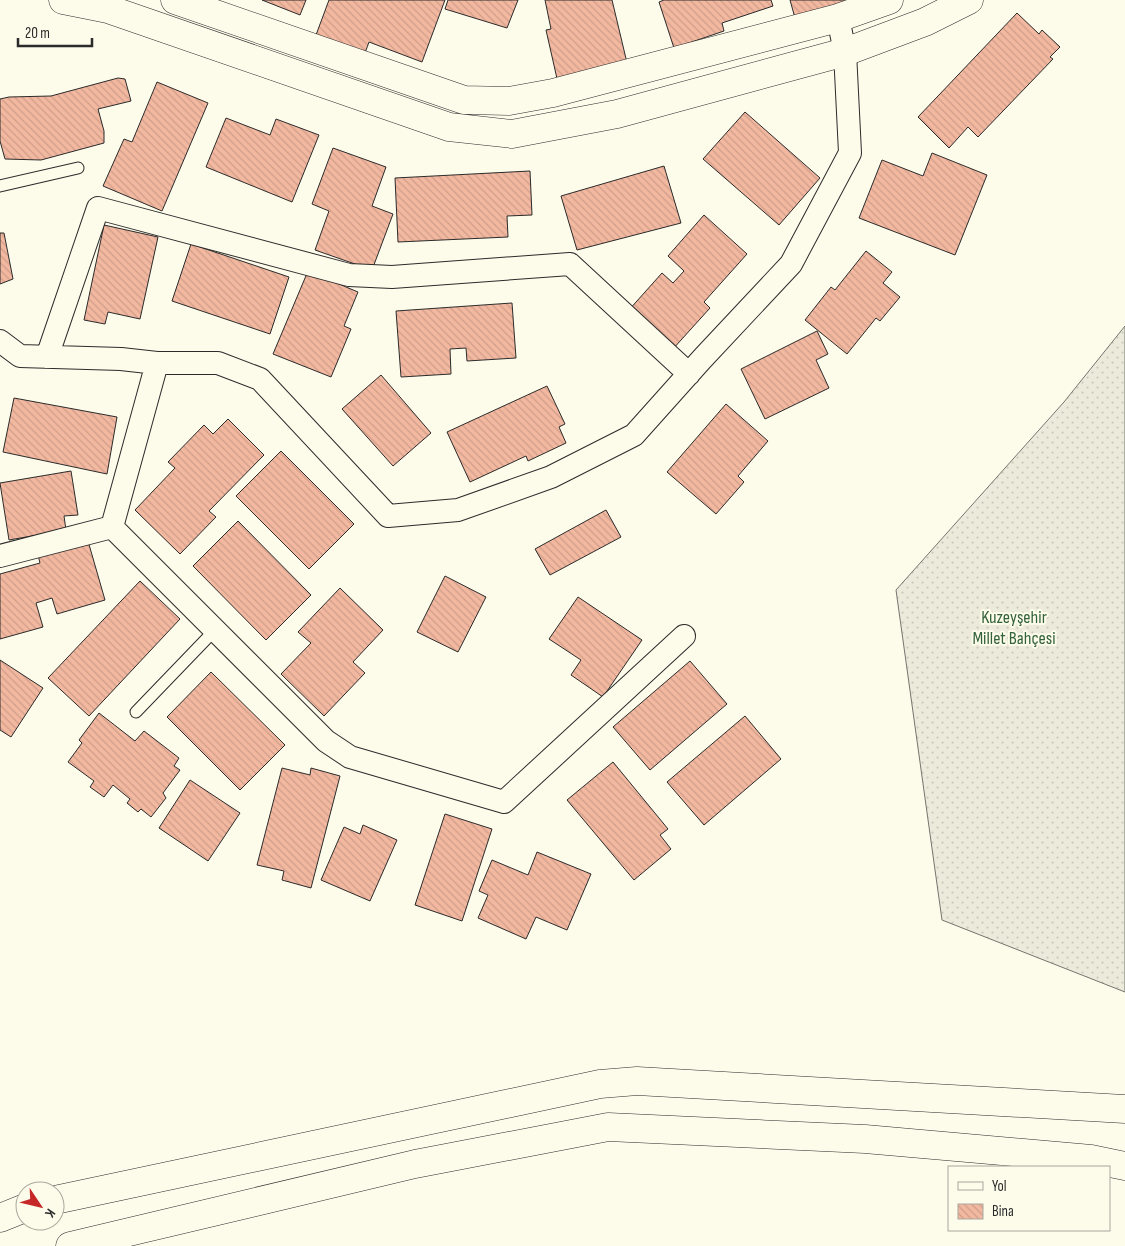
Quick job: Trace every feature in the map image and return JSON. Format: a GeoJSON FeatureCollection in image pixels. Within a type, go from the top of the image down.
{"type":"FeatureCollection","features":[{"type":"Feature","properties":{"kind":"main road"},"geometry":{"type":"LineString","coordinates":[[63,0],[108,9],[449,127],[512,134],[617,114],[845,52],[925,22],[970,0]]}},
{"type":"Feature","properties":{"kind":"main road"},"geometry":{"type":"LineString","coordinates":[[175,0],[464,100],[509,101],[553,93],[838,18],[889,0]]}},
{"type":"Feature","properties":{"kind":"main road"},"geometry":{"type":"LineString","coordinates":[[65,1198],[600,1084],[637,1081],[1125,1109]]}},
{"type":"Feature","properties":{"kind":"main road"},"geometry":{"type":"LineString","coordinates":[[70,1246],[415,1164],[608,1127],[865,1139],[1091,1159],[1125,1166]]}},
{"type":"Feature","properties":{"kind":"main road"},"geometry":{"type":"LineString","coordinates":[[0,1218],[15,1212]]}},
{"type":"Feature","properties":{"kind":"street"},"geometry":{"type":"LineString","coordinates":[[0,341],[20,356],[121,359],[157,363],[218,363],[260,379],[388,516],[458,510],[551,477],[634,435],[791,264],[850,153],[845,52],[838,18]]}},
{"type":"Feature","properties":{"kind":"street"},"geometry":{"type":"LineString","coordinates":[[47,357],[98,208],[349,274],[392,277],[570,264],[688,374]]}},
{"type":"Feature","properties":{"kind":"street"},"geometry":{"type":"LineString","coordinates":[[112,527],[157,363]]}},
{"type":"Feature","properties":{"kind":"street"},"geometry":{"type":"LineString","coordinates":[[0,556],[112,527]]}},
{"type":"Feature","properties":{"kind":"street"},"geometry":{"type":"LineString","coordinates":[[112,527],[326,741],[350,757],[504,802],[684,636]]}},
{"type":"Feature","properties":{"kind":"lane"},"geometry":{"type":"LineString","coordinates":[[0,186],[78,168]]}},
{"type":"Feature","properties":{"kind":"lane"},"geometry":{"type":"LineString","coordinates":[[136,712],[214,631]]}},
{"type":"Feature","properties":{"kind":"green space","name":"Kuzeyşehir Millet Bahçesi"},"geometry":{"type":"Polygon","coordinates":[[[1125,326],[1125,992],[942,920],[896,590],[1064,402],[1125,326]]]}},
{"type":"Feature","properties":{"kind":"building"},"geometry":{"type":"Polygon","coordinates":[[[262,0],[306,0],[300,15],[262,0]]]}},
{"type":"Feature","properties":{"kind":"building"},"geometry":{"type":"Polygon","coordinates":[[[329,0],[445,0],[422,62],[369,42],[365,53],[316,35],[329,0]]]}},
{"type":"Feature","properties":{"kind":"building"},"geometry":{"type":"Polygon","coordinates":[[[448,0],[518,0],[507,28],[445,9],[448,0]]]}},
{"type":"Feature","properties":{"kind":"building"},"geometry":{"type":"Polygon","coordinates":[[[545,0],[612,0],[628,67],[558,83],[546,30],[551,29],[545,0]]]}},
{"type":"Feature","properties":{"kind":"building"},"geometry":{"type":"Polygon","coordinates":[[[664,0],[771,0],[773,6],[722,23],[724,31],[674,48],[659,2],[664,0]]]}},
{"type":"Feature","properties":{"kind":"building"},"geometry":{"type":"Polygon","coordinates":[[[790,0],[863,0],[795,18],[790,0]]]}},
{"type":"Feature","properties":{"kind":"building"},"geometry":{"type":"Polygon","coordinates":[[[1017,13],[1039,34],[1042,30],[1060,47],[1050,57],[1053,59],[978,137],[968,127],[949,148],[918,117],[1017,13]]]}},
{"type":"Feature","properties":{"kind":"building"},"geometry":{"type":"Polygon","coordinates":[[[118,78],[125,79],[131,101],[98,109],[104,131],[104,143],[41,160],[5,159],[0,141],[0,99],[51,96],[118,78]]]}},
{"type":"Feature","properties":{"kind":"building"},"geometry":{"type":"Polygon","coordinates":[[[157,82],[208,103],[162,211],[103,186],[124,139],[132,142],[157,82]]]}},
{"type":"Feature","properties":{"kind":"building"},"geometry":{"type":"Polygon","coordinates":[[[745,112],[820,178],[779,225],[703,159],[745,112]]]}},
{"type":"Feature","properties":{"kind":"building"},"geometry":{"type":"Polygon","coordinates":[[[226,118],[270,135],[276,119],[319,135],[292,202],[206,167],[226,118]]]}},
{"type":"Feature","properties":{"kind":"building"},"geometry":{"type":"Polygon","coordinates":[[[333,148],[386,167],[372,206],[393,214],[372,270],[315,250],[329,211],[312,204],[333,148]]]}},
{"type":"Feature","properties":{"kind":"building"},"geometry":{"type":"Polygon","coordinates":[[[932,153],[987,175],[955,255],[859,218],[882,160],[923,176],[932,153]]]}},
{"type":"Feature","properties":{"kind":"building"},"geometry":{"type":"Polygon","coordinates":[[[664,166],[681,223],[577,250],[561,196],[664,166]]]}},
{"type":"Feature","properties":{"kind":"building"},"geometry":{"type":"Polygon","coordinates":[[[530,171],[532,215],[507,216],[508,237],[398,242],[395,178],[530,171]]]}},
{"type":"Feature","properties":{"kind":"building"},"geometry":{"type":"Polygon","coordinates":[[[704,215],[747,254],[704,302],[710,308],[672,350],[628,311],[662,273],[673,283],[684,271],[668,256],[704,215]]]}},
{"type":"Feature","properties":{"kind":"building"},"geometry":{"type":"Polygon","coordinates":[[[104,225],[158,237],[140,319],[108,312],[105,324],[84,320],[104,225]]]}},
{"type":"Feature","properties":{"kind":"building"},"geometry":{"type":"Polygon","coordinates":[[[0,233],[4,233],[13,279],[0,284],[0,233]]]}},
{"type":"Feature","properties":{"kind":"building"},"geometry":{"type":"Polygon","coordinates":[[[191,244],[289,277],[270,334],[172,301],[191,244]]]}},
{"type":"Feature","properties":{"kind":"building"},"geometry":{"type":"Polygon","coordinates":[[[866,251],[892,272],[883,283],[900,297],[880,321],[876,318],[847,354],[805,320],[831,287],[835,290],[866,251]]]}},
{"type":"Feature","properties":{"kind":"building"},"geometry":{"type":"Polygon","coordinates":[[[308,271],[358,292],[344,326],[351,329],[331,377],[273,354],[308,271]]]}},
{"type":"Feature","properties":{"kind":"building"},"geometry":{"type":"Polygon","coordinates":[[[512,303],[516,358],[467,361],[466,348],[450,349],[451,374],[401,377],[396,311],[512,303]]]}},
{"type":"Feature","properties":{"kind":"building"},"geometry":{"type":"Polygon","coordinates":[[[817,331],[828,354],[816,360],[829,388],[765,419],[741,369],[817,331]]]}},
{"type":"Feature","properties":{"kind":"building"},"geometry":{"type":"Polygon","coordinates":[[[381,375],[431,433],[393,466],[342,409],[381,375]]]}},
{"type":"Feature","properties":{"kind":"building"},"geometry":{"type":"Polygon","coordinates":[[[547,386],[565,424],[559,427],[566,443],[528,461],[526,456],[470,482],[447,432],[547,386]]]}},
{"type":"Feature","properties":{"kind":"building"},"geometry":{"type":"Polygon","coordinates":[[[14,398],[117,417],[107,474],[3,452],[14,398]]]}},
{"type":"Feature","properties":{"kind":"building"},"geometry":{"type":"Polygon","coordinates":[[[726,404],[768,441],[738,476],[744,482],[716,514],[667,472],[726,404]]]}},
{"type":"Feature","properties":{"kind":"building"},"geometry":{"type":"Polygon","coordinates":[[[228,419],[264,455],[209,511],[216,517],[180,554],[135,510],[175,468],[168,462],[204,425],[213,434],[228,419]]]}},
{"type":"Feature","properties":{"kind":"building"},"geometry":{"type":"Polygon","coordinates":[[[281,451],[354,524],[309,569],[236,496],[281,451]]]}},
{"type":"Feature","properties":{"kind":"building"},"geometry":{"type":"Polygon","coordinates":[[[71,471],[78,515],[64,516],[66,530],[9,540],[0,483],[71,471]]]}},
{"type":"Feature","properties":{"kind":"building"},"geometry":{"type":"Polygon","coordinates":[[[606,510],[621,537],[550,575],[535,549],[606,510]]]}},
{"type":"Feature","properties":{"kind":"building"},"geometry":{"type":"Polygon","coordinates":[[[238,521],[311,595],[266,640],[193,566],[238,521]]]}},
{"type":"Feature","properties":{"kind":"building"},"geometry":{"type":"Polygon","coordinates":[[[88,541],[105,600],[57,614],[52,598],[36,603],[43,627],[0,639],[0,574],[40,563],[38,555],[88,541]]]}},
{"type":"Feature","properties":{"kind":"building"},"geometry":{"type":"Polygon","coordinates":[[[445,576],[486,597],[458,652],[417,632],[445,576]]]}},
{"type":"Feature","properties":{"kind":"building"},"geometry":{"type":"Polygon","coordinates":[[[140,581],[180,619],[89,716],[48,678],[140,581]]]}},
{"type":"Feature","properties":{"kind":"building"},"geometry":{"type":"Polygon","coordinates":[[[340,588],[383,630],[353,662],[365,673],[324,716],[281,674],[311,643],[298,632],[340,588]]]}},
{"type":"Feature","properties":{"kind":"building"},"geometry":{"type":"Polygon","coordinates":[[[578,597],[642,640],[603,697],[571,675],[581,660],[549,639],[578,597]]]}},
{"type":"Feature","properties":{"kind":"building"},"geometry":{"type":"Polygon","coordinates":[[[0,660],[43,688],[11,737],[0,730],[0,660]]]}},
{"type":"Feature","properties":{"kind":"building"},"geometry":{"type":"Polygon","coordinates":[[[690,661],[727,704],[650,770],[613,727],[690,661]]]}},
{"type":"Feature","properties":{"kind":"building"},"geometry":{"type":"Polygon","coordinates":[[[211,672],[285,745],[240,790],[167,717],[211,672]]]}},
{"type":"Feature","properties":{"kind":"building"},"geometry":{"type":"Polygon","coordinates":[[[99,713],[135,741],[144,731],[179,758],[174,766],[180,770],[163,793],[166,798],[151,817],[141,809],[138,812],[127,803],[130,799],[113,785],[104,797],[90,787],[94,781],[68,762],[82,743],[79,740],[99,713]]]}},
{"type":"Feature","properties":{"kind":"building"},"geometry":{"type":"Polygon","coordinates":[[[745,716],[781,759],[704,825],[667,782],[745,716]]]}},
{"type":"Feature","properties":{"kind":"building"},"geometry":{"type":"Polygon","coordinates":[[[613,762],[668,829],[660,835],[671,849],[634,880],[567,800],[613,762]]]}},
{"type":"Feature","properties":{"kind":"building"},"geometry":{"type":"Polygon","coordinates":[[[282,768],[310,775],[311,768],[340,776],[311,888],[282,880],[284,871],[257,865],[282,768]]]}},
{"type":"Feature","properties":{"kind":"building"},"geometry":{"type":"Polygon","coordinates":[[[190,780],[240,813],[208,861],[159,828],[190,780]]]}},
{"type":"Feature","properties":{"kind":"building"},"geometry":{"type":"Polygon","coordinates":[[[445,814],[492,829],[462,921],[415,905],[445,814]]]}},
{"type":"Feature","properties":{"kind":"building"},"geometry":{"type":"Polygon","coordinates":[[[363,825],[397,840],[370,901],[321,880],[344,827],[360,834],[363,825]]]}},
{"type":"Feature","properties":{"kind":"building"},"geometry":{"type":"Polygon","coordinates":[[[537,852],[591,874],[567,930],[536,917],[526,939],[478,918],[488,895],[479,891],[492,860],[528,875],[537,852]]]}}]}
